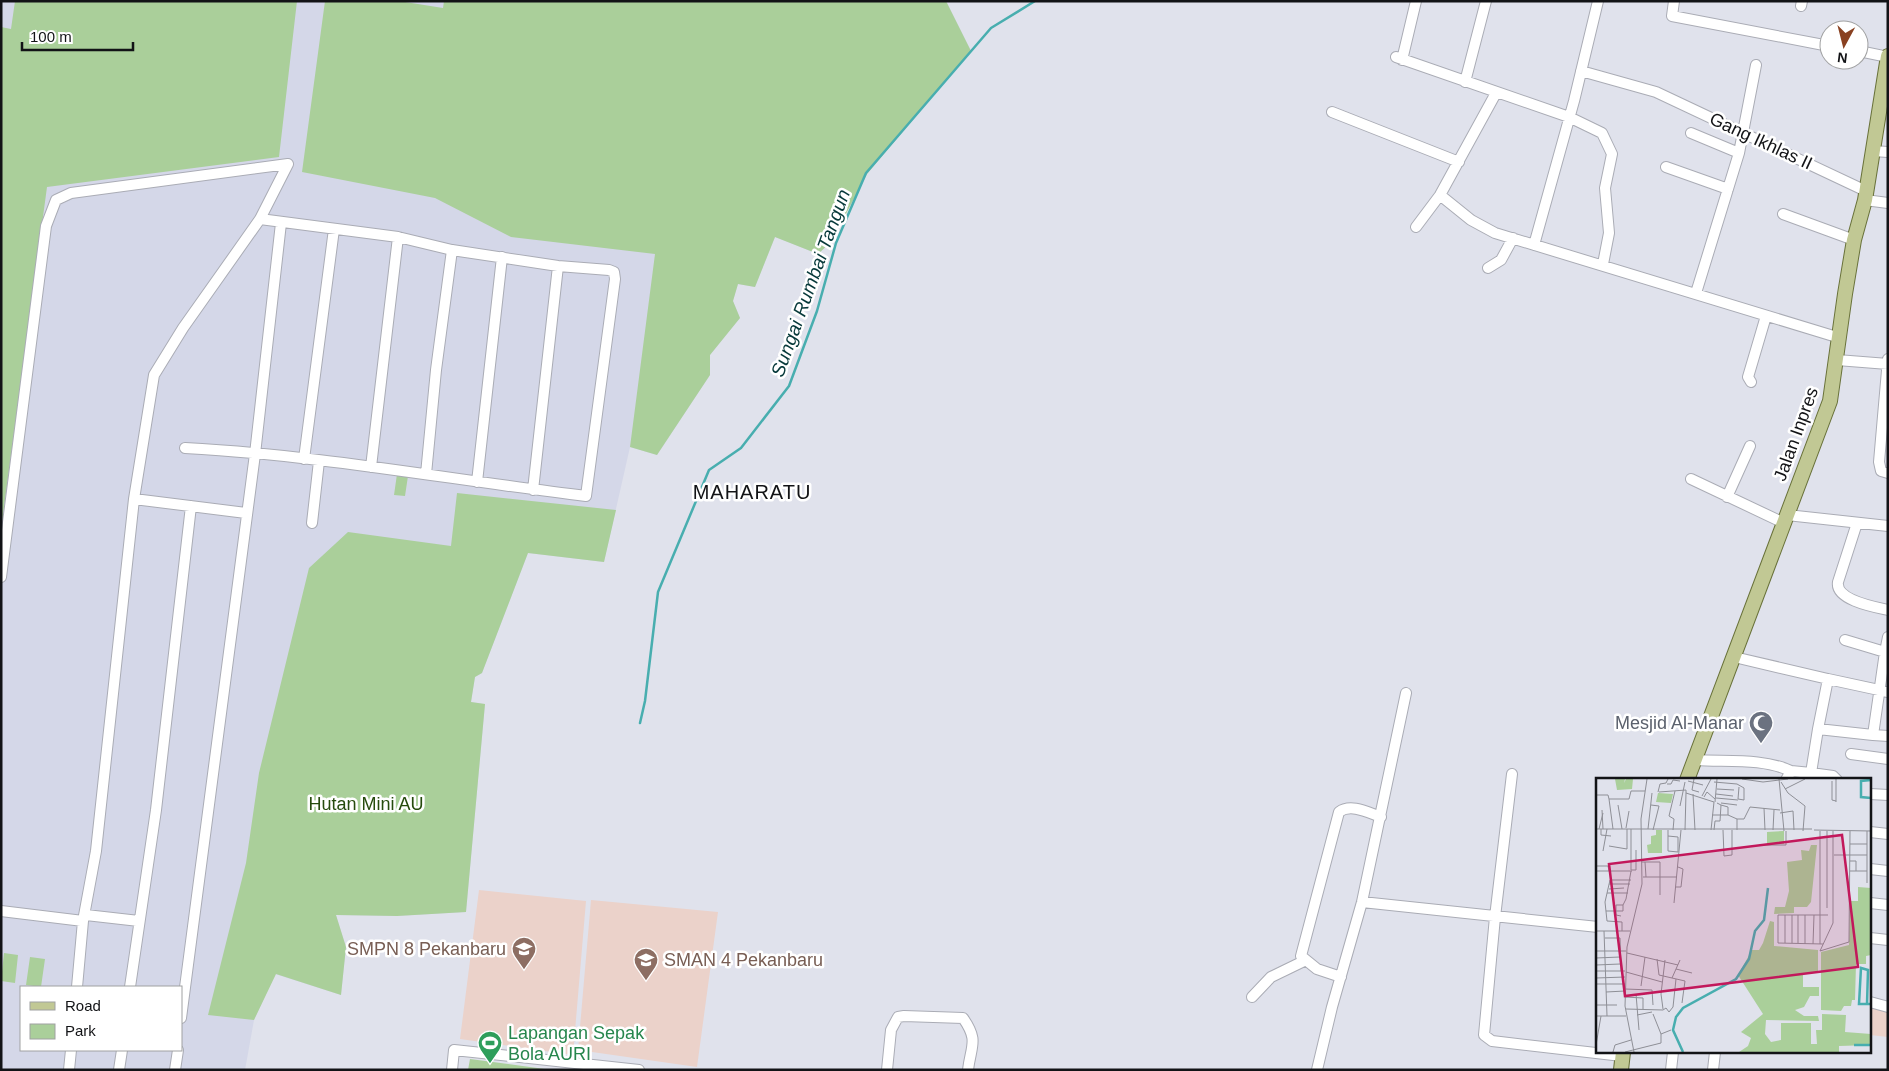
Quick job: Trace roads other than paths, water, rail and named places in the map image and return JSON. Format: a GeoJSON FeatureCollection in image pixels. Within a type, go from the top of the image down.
{"type":"FeatureCollection","features":[{"type":"Feature","properties":{"kind":"main road","name":"Jalan Inpres"},"geometry":{"type":"LineString","coordinates":[[1688,778],[1830,400],[1854,240],[1866,195],[1885,96],[1888,56]]}},
{"type":"Feature","properties":{"kind":"street"},"geometry":{"type":"LineString","coordinates":[[1416,1],[1399,59],[1569,117],[1599,130],[1612,154],[1605,188],[1609,233],[1603,264]]}},
{"type":"Feature","properties":{"kind":"street"},"geometry":{"type":"LineString","coordinates":[[1465,82],[1486,1]]}},
{"type":"Feature","properties":{"kind":"street"},"geometry":{"type":"LineString","coordinates":[[1534,245],[1598,1]]}},
{"type":"Feature","properties":{"kind":"street"},"geometry":{"type":"LineString","coordinates":[[1674,1],[1672,16],[1819,44]]}},
{"type":"Feature","properties":{"kind":"street"},"geometry":{"type":"LineString","coordinates":[[1869,53],[1888,56]]}},
{"type":"Feature","properties":{"kind":"street"},"geometry":{"type":"LineString","coordinates":[[1696,293],[1739,153],[1756,65]]}},
{"type":"Feature","properties":{"kind":"street","name":"Gang Ikhlas II"},"geometry":{"type":"LineString","coordinates":[[1581,71],[1653,91],[1743,132],[1866,195],[1888,203]]}},
{"type":"Feature","properties":{"kind":"street"},"geometry":{"type":"LineString","coordinates":[[1416,227],[1440,195],[1496,93]]}},
{"type":"Feature","properties":{"kind":"street"},"geometry":{"type":"LineString","coordinates":[[1332,112],[1459,162]]}},
{"type":"Feature","properties":{"kind":"street"},"geometry":{"type":"LineString","coordinates":[[1691,133],[1739,153]]}},
{"type":"Feature","properties":{"kind":"street"},"geometry":{"type":"LineString","coordinates":[[1873,151],[1888,152]]}},
{"type":"Feature","properties":{"kind":"street"},"geometry":{"type":"LineString","coordinates":[[1,577],[46,226],[56,200],[71,193],[288,164],[260,219],[183,328],[154,376],[134,499],[96,851],[84,918],[77,986]]}},
{"type":"Feature","properties":{"kind":"street"},"geometry":{"type":"LineString","coordinates":[[1666,167],[1728,189]]}},
{"type":"Feature","properties":{"kind":"street"},"geometry":{"type":"LineString","coordinates":[[1440,195],[1482,228],[1840,338]]}},
{"type":"Feature","properties":{"kind":"street"},"geometry":{"type":"LineString","coordinates":[[1783,214],[1854,240]]}},
{"type":"Feature","properties":{"kind":"street"},"geometry":{"type":"LineString","coordinates":[[185,448],[304,459],[586,496],[615,279],[614,272],[558,266],[452,250],[398,237],[260,219]]}},
{"type":"Feature","properties":{"kind":"street"},"geometry":{"type":"LineString","coordinates":[[182,1010],[255,454],[282,223]]}},
{"type":"Feature","properties":{"kind":"street"},"geometry":{"type":"LineString","coordinates":[[304,459],[334,229]]}},
{"type":"Feature","properties":{"kind":"street"},"geometry":{"type":"LineString","coordinates":[[370,467],[398,237]]}},
{"type":"Feature","properties":{"kind":"street"},"geometry":{"type":"LineString","coordinates":[[1488,268],[1501,260],[1513,238]]}},
{"type":"Feature","properties":{"kind":"street"},"geometry":{"type":"LineString","coordinates":[[426,474],[436,370],[452,250]]}},
{"type":"Feature","properties":{"kind":"street"},"geometry":{"type":"LineString","coordinates":[[476,482],[502,257]]}},
{"type":"Feature","properties":{"kind":"street"},"geometry":{"type":"LineString","coordinates":[[533,490],[558,266]]}},
{"type":"Feature","properties":{"kind":"street"},"geometry":{"type":"LineString","coordinates":[[1751,382],[1748,377],[1766,316]]}},
{"type":"Feature","properties":{"kind":"street"},"geometry":{"type":"LineString","coordinates":[[1888,359],[1885,419],[1879,469],[1888,473]]}},
{"type":"Feature","properties":{"kind":"street"},"geometry":{"type":"LineString","coordinates":[[1837,360],[1888,364]]}},
{"type":"Feature","properties":{"kind":"street"},"geometry":{"type":"LineString","coordinates":[[1727,497],[1750,446]]}},
{"type":"Feature","properties":{"kind":"street"},"geometry":{"type":"LineString","coordinates":[[312,523],[319,461]]}},
{"type":"Feature","properties":{"kind":"street"},"geometry":{"type":"LineString","coordinates":[[1691,479],[1727,497],[1785,519],[1888,526]]}},
{"type":"Feature","properties":{"kind":"street"},"geometry":{"type":"LineString","coordinates":[[134,499],[246,513]]}},
{"type":"Feature","properties":{"kind":"street"},"geometry":{"type":"LineString","coordinates":[[130,986],[156,810],[191,506]]}},
{"type":"Feature","properties":{"kind":"street"},"geometry":{"type":"LineString","coordinates":[[1857,523],[1838,582],[1838,589],[1841,593],[1861,603],[1888,610]]}},
{"type":"Feature","properties":{"kind":"street"},"geometry":{"type":"LineString","coordinates":[[1873,735],[1884,691],[1885,652],[1888,637]]}},
{"type":"Feature","properties":{"kind":"street"},"geometry":{"type":"LineString","coordinates":[[1845,640],[1885,652]]}},
{"type":"Feature","properties":{"kind":"street"},"geometry":{"type":"LineString","coordinates":[[1734,657],[1884,691]]}},
{"type":"Feature","properties":{"kind":"street"},"geometry":{"type":"LineString","coordinates":[[1811,773],[1828,679]]}},
{"type":"Feature","properties":{"kind":"street"},"geometry":{"type":"LineString","coordinates":[[1317,1070],[1362,902],[1406,693]]}},
{"type":"Feature","properties":{"kind":"street"},"geometry":{"type":"LineString","coordinates":[[1818,729],[1888,736]]}},
{"type":"Feature","properties":{"kind":"street"},"geometry":{"type":"LineString","coordinates":[[1851,754],[1888,759]]}},
{"type":"Feature","properties":{"kind":"street"},"geometry":{"type":"LineString","coordinates":[[1696,760],[1780,766],[1789,775],[1811,773],[1834,778]]}},
{"type":"Feature","properties":{"kind":"street"},"geometry":{"type":"LineString","coordinates":[[1512,774],[1495,916],[1484,1028],[1486,1038],[1492,1041],[1596,1053]]}},
{"type":"Feature","properties":{"kind":"street"},"geometry":{"type":"LineString","coordinates":[[1872,794],[1888,796]]}},
{"type":"Feature","properties":{"kind":"street"},"geometry":{"type":"LineString","coordinates":[[1341,977],[1317,969],[1304,961],[1301,956],[1339,812],[1343,809],[1358,809],[1381,817]]}},
{"type":"Feature","properties":{"kind":"street"},"geometry":{"type":"LineString","coordinates":[[1872,832],[1888,834]]}},
{"type":"Feature","properties":{"kind":"street"},"geometry":{"type":"LineString","coordinates":[[1872,869],[1888,871]]}},
{"type":"Feature","properties":{"kind":"street"},"geometry":{"type":"LineString","coordinates":[[1362,902],[1596,927]]}},
{"type":"Feature","properties":{"kind":"street"},"geometry":{"type":"LineString","coordinates":[[1872,903],[1888,905]]}},
{"type":"Feature","properties":{"kind":"street"},"geometry":{"type":"LineString","coordinates":[[1,911],[139,921]]}},
{"type":"Feature","properties":{"kind":"street"},"geometry":{"type":"LineString","coordinates":[[1872,938],[1888,940]]}},
{"type":"Feature","properties":{"kind":"street"},"geometry":{"type":"LineString","coordinates":[[1252,997],[1271,977],[1304,961]]}},
{"type":"Feature","properties":{"kind":"street"},"geometry":{"type":"LineString","coordinates":[[1872,1002],[1888,1006]]}},
{"type":"Feature","properties":{"kind":"street"},"geometry":{"type":"LineString","coordinates":[[887,1070],[891,1030],[898,1017],[904,1016],[963,1018],[972,1030],[975,1043],[968,1070]]}},
{"type":"Feature","properties":{"kind":"street"},"geometry":{"type":"LineString","coordinates":[[452,1070],[454,1050],[639,1070]]}},
{"type":"Feature","properties":{"kind":"street"},"geometry":{"type":"LineString","coordinates":[[69,1070],[71,1051]]}},
{"type":"Feature","properties":{"kind":"street"},"geometry":{"type":"LineString","coordinates":[[119,1070],[122,1051]]}},
{"type":"Feature","properties":{"kind":"street"},"geometry":{"type":"LineString","coordinates":[[175,1070],[178,1051]]}},
{"type":"Feature","properties":{"kind":"street"},"geometry":{"type":"LineString","coordinates":[[1603,1054],[1622,1059]]}},
{"type":"Feature","properties":{"kind":"street"},"geometry":{"type":"LineString","coordinates":[[1671,1070],[1673,1054]]}},
{"type":"Feature","properties":{"kind":"street"},"geometry":{"type":"LineString","coordinates":[[1713,1070],[1715,1054]]}},
{"type":"Feature","properties":{"kind":"waterway","name":"Sungai Rumbai Tangun"},"geometry":{"type":"LineString","coordinates":[[640,723],[645,701],[658,592],[709,470],[741,448],[789,386],[817,311],[836,243],[866,173],[991,28],[1035,1]]}},
{"type":"Feature","properties":{"kind":"place","name":"Mesjid Al-Manar"},"geometry":{"type":"Point","coordinates":[1761,744]}},
{"type":"Feature","properties":{"kind":"place","name":"SMPN 8 Pekanbaru"},"geometry":{"type":"Point","coordinates":[524,970]}},
{"type":"Feature","properties":{"kind":"place","name":"SMAN 4 Pekanbaru"},"geometry":{"type":"Point","coordinates":[646,981]}},
{"type":"Feature","properties":{"kind":"place","name":"Lapangan Sepak Bola AURI"},"geometry":{"type":"Point","coordinates":[490,1064]}},
{"type":"Feature","properties":{"kind":"district","name":"MAHARATU"},"geometry":{"type":"Point","coordinates":[752,492]}},
{"type":"Feature","properties":{"kind":"park label","name":"Hutan Mini AU"},"geometry":{"type":"Point","coordinates":[366,804]}}]}
